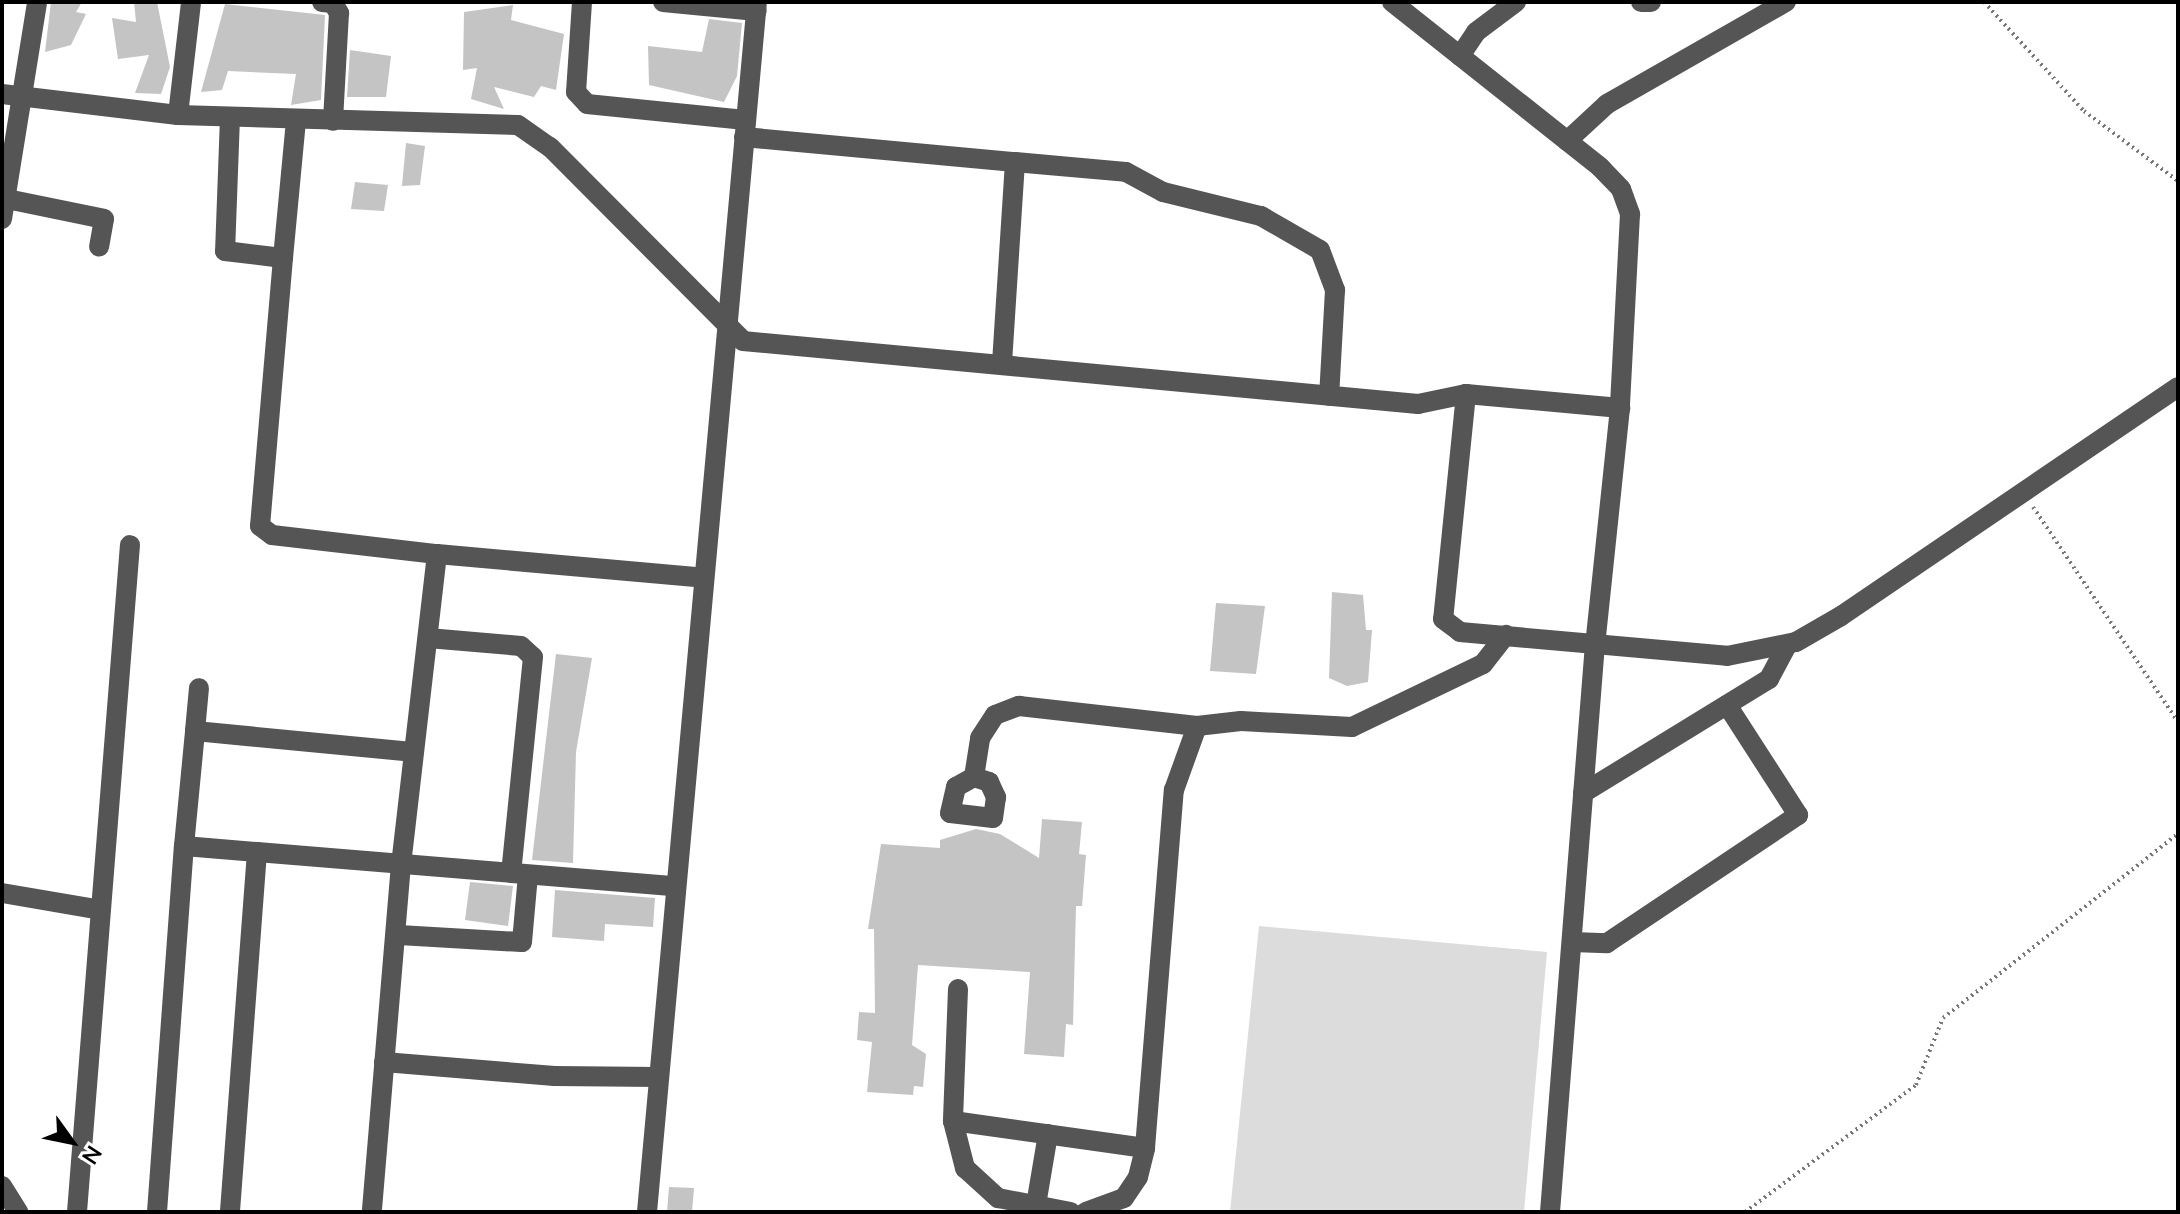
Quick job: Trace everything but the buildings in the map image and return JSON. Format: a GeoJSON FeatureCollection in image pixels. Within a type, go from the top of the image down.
{"type":"FeatureCollection","features":[{"type":"Feature","properties":{"kind":"street"},"geometry":{"type":"LineString","coordinates":[[37,2],[11,96],[4,205],[104,219],[99,247]]}},
{"type":"Feature","properties":{"kind":"street"},"geometry":{"type":"LineString","coordinates":[[178,115],[191,2]]}},
{"type":"Feature","properties":{"kind":"street"},"geometry":{"type":"LineString","coordinates":[[322,2],[333,3],[339,13],[333,121]]}},
{"type":"Feature","properties":{"kind":"street"},"geometry":{"type":"LineString","coordinates":[[582,2],[576,92],[587,104],[745,128],[1015,162],[1126,172],[1163,192],[1261,216],[1320,250],[1335,290],[1329,396]]}},
{"type":"Feature","properties":{"kind":"street"},"geometry":{"type":"LineString","coordinates":[[647,1212],[672,886],[757,7],[663,2]]}},
{"type":"Feature","properties":{"kind":"street"},"geometry":{"type":"LineString","coordinates":[[1392,2],[1567,141],[1621,189],[1630,214],[1620,408],[1595,644],[1550,1212]]}},
{"type":"Feature","properties":{"kind":"street"},"geometry":{"type":"LineString","coordinates":[[1460,56],[1476,32],[1516,2]]}},
{"type":"Feature","properties":{"kind":"street"},"geometry":{"type":"LineString","coordinates":[[1641,2],[1651,2]]}},
{"type":"Feature","properties":{"kind":"street"},"geometry":{"type":"LineString","coordinates":[[1567,141],[1607,104],[1786,2]]}},
{"type":"Feature","properties":{"kind":"street"},"geometry":{"type":"LineString","coordinates":[[11,96],[178,115],[333,121],[501,119],[518,125],[550,147],[726,328],[743,341],[1418,404],[1466,394],[1620,408]]}},
{"type":"Feature","properties":{"kind":"street"},"geometry":{"type":"LineString","coordinates":[[230,117],[225,251],[283,258]]}},
{"type":"Feature","properties":{"kind":"street"},"geometry":{"type":"LineString","coordinates":[[296,120],[260,526],[272,535],[437,554],[704,578]]}},
{"type":"Feature","properties":{"kind":"street"},"geometry":{"type":"LineString","coordinates":[[1002,363],[1015,162]]}},
{"type":"Feature","properties":{"kind":"street"},"geometry":{"type":"LineString","coordinates":[[1466,394],[1443,619],[1460,632],[1727,656],[1787,645],[2178,387]]}},
{"type":"Feature","properties":{"kind":"street"},"geometry":{"type":"LineString","coordinates":[[77,1212],[130,545]]}},
{"type":"Feature","properties":{"kind":"street"},"geometry":{"type":"LineString","coordinates":[[372,1212],[384,1062],[399,935],[401,864],[412,752],[437,554]]}},
{"type":"Feature","properties":{"kind":"street"},"geometry":{"type":"LineString","coordinates":[[974,777],[980,738],[995,715],[1019,706],[1197,726],[1241,721],[1352,727],[1483,664],[1506,635]]}},
{"type":"Feature","properties":{"kind":"street"},"geometry":{"type":"LineString","coordinates":[[399,935],[522,942],[520,874],[533,657],[521,646],[428,638]]}},
{"type":"Feature","properties":{"kind":"street"},"geometry":{"type":"LineString","coordinates":[[1583,793],[1769,679],[1787,645]]}},
{"type":"Feature","properties":{"kind":"street"},"geometry":{"type":"LineString","coordinates":[[157,1212],[199,688]]}},
{"type":"Feature","properties":{"kind":"street"},"geometry":{"type":"LineString","coordinates":[[1572,942],[1607,943],[1798,815],[1727,705]]}},
{"type":"Feature","properties":{"kind":"street"},"geometry":{"type":"LineString","coordinates":[[1086,1212],[1124,1198],[1138,1177],[1145,1148],[1174,790],[1197,726]]}},
{"type":"Feature","properties":{"kind":"street"},"geometry":{"type":"LineString","coordinates":[[195,731],[412,752]]}},
{"type":"Feature","properties":{"kind":"street"},"geometry":{"type":"LineString","coordinates":[[184,846],[672,886]]}},
{"type":"Feature","properties":{"kind":"street"},"geometry":{"type":"LineString","coordinates":[[230,1212],[257,852]]}},
{"type":"Feature","properties":{"kind":"street"},"geometry":{"type":"LineString","coordinates":[[2,893],[101,910]]}},
{"type":"Feature","properties":{"kind":"street"},"geometry":{"type":"LineString","coordinates":[[958,989],[953,1121],[965,1168],[977,1186],[998,1198],[1071,1212]]}},
{"type":"Feature","properties":{"kind":"street"},"geometry":{"type":"LineString","coordinates":[[384,1062],[554,1076],[658,1077]]}},
{"type":"Feature","properties":{"kind":"street"},"geometry":{"type":"LineString","coordinates":[[953,1121],[1145,1148]]}},
{"type":"Feature","properties":{"kind":"street"},"geometry":{"type":"LineString","coordinates":[[1036,1205],[1048,1134]]}},
{"type":"Feature","properties":{"kind":"street"},"geometry":{"type":"LineString","coordinates":[[2,1186],[18,1212]]}},
{"type":"Feature","properties":{"kind":"path"},"geometry":{"type":"LineString","coordinates":[[1984,2],[2084,111],[2178,181]]}},
{"type":"Feature","properties":{"kind":"path"},"geometry":{"type":"LineString","coordinates":[[2023,492],[2178,722]]}},
{"type":"Feature","properties":{"kind":"path"},"geometry":{"type":"LineString","coordinates":[[1745,1212],[1916,1085],[1943,1018],[2178,834]]}},
{"type":"Feature","properties":{"kind":"shaded area"},"geometry":{"type":"Polygon","coordinates":[[[1259,926],[1547,952],[1524,1212],[1230,1212],[1259,926]]]}}]}
